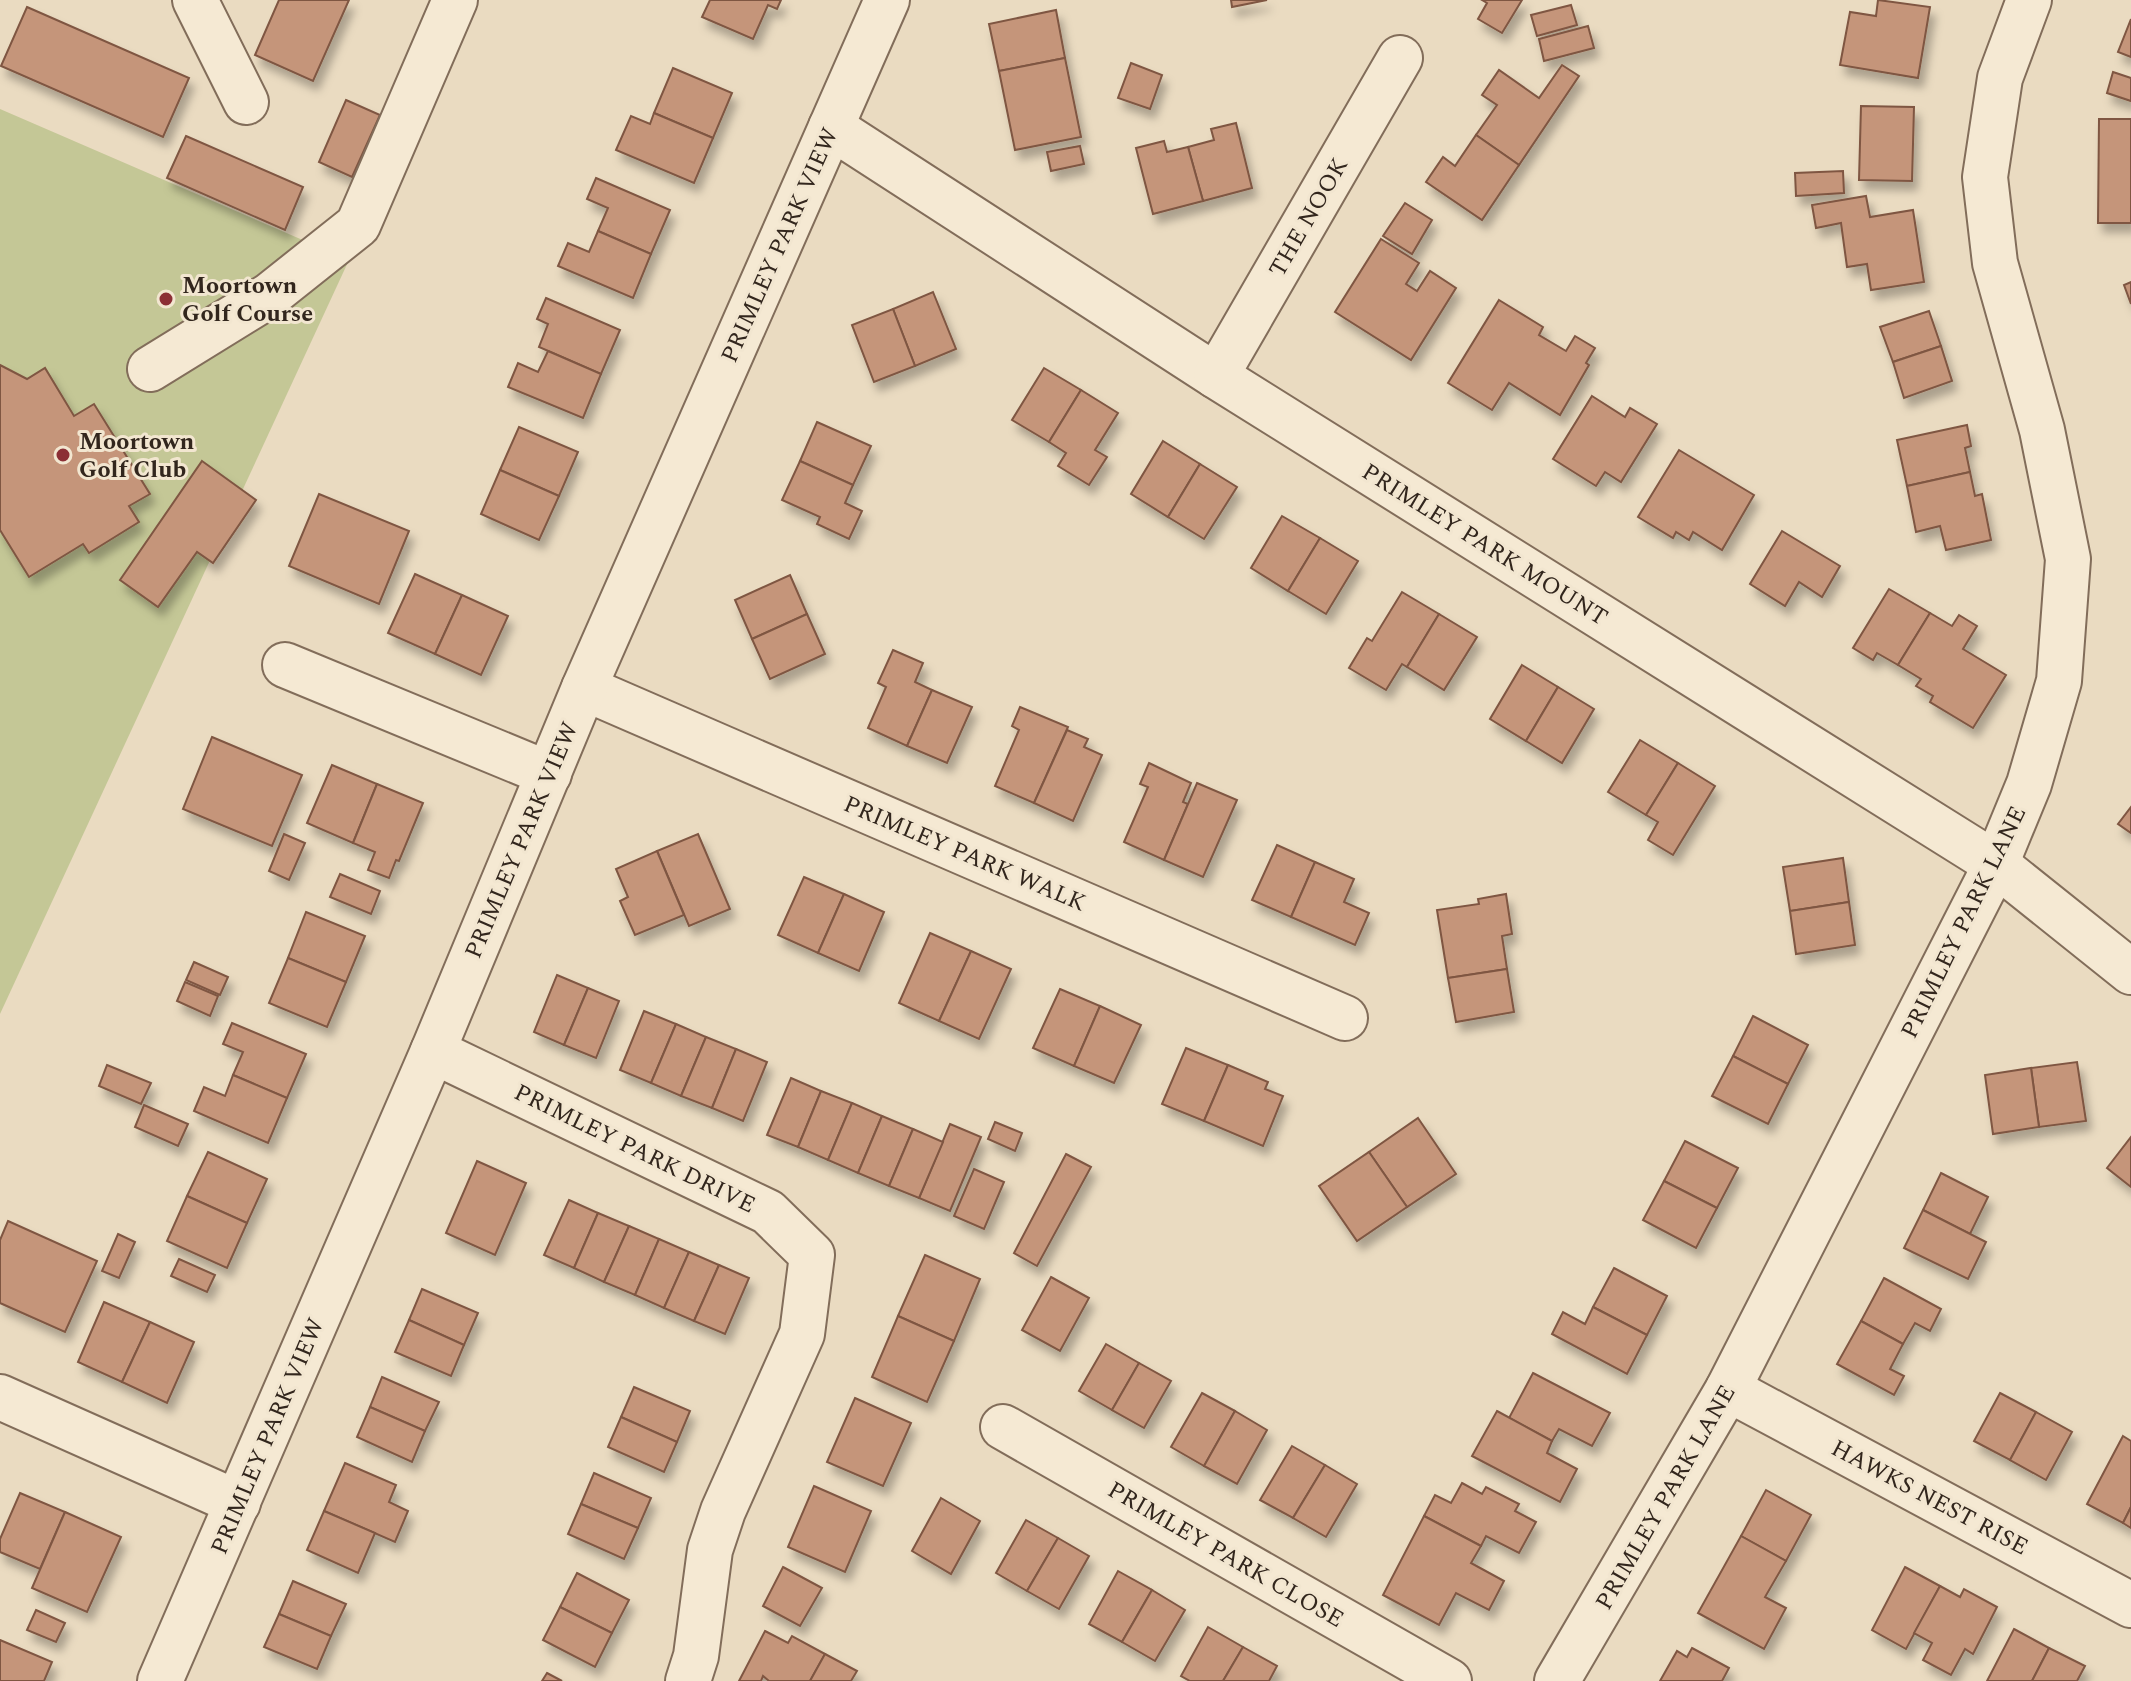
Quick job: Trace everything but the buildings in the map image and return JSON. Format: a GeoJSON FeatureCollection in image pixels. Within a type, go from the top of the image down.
{"type":"FeatureCollection","features":[{"type":"Feature","properties":{"kind":"street"},"geometry":{"type":"LineString","coordinates":[[195,0],[246,102]]}},
{"type":"Feature","properties":{"kind":"street"},"geometry":{"type":"LineString","coordinates":[[150,369],[270,295],[358,225],[455,0]]}},
{"type":"Feature","properties":{"kind":"street","name":"PRIMLEY PARK VIEW"},"geometry":{"type":"LineString","coordinates":[[160,1681],[433,1051],[584,688],[887,0]]}},
{"type":"Feature","properties":{"kind":"street","name":"PRIMLEY PARK LANE"},"geometry":{"type":"LineString","coordinates":[[1557,1681],[1728,1389],[1996,864],[2029,784],[2059,681],[2068,559],[2042,430],[1995,263],[1985,177],[2000,78],[2029,0]]}},
{"type":"Feature","properties":{"kind":"street","name":"THE NOOK"},"geometry":{"type":"LineString","coordinates":[[1216,376],[1400,58]]}},
{"type":"Feature","properties":{"kind":"street","name":"PRIMLEY PARK MOUNT"},"geometry":{"type":"LineString","coordinates":[[831,127],[1216,376],[1996,864],[2131,972]]}},
{"type":"Feature","properties":{"kind":"street"},"geometry":{"type":"LineString","coordinates":[[285,665],[549,774]]}},
{"type":"Feature","properties":{"kind":"street","name":"PRIMLEY PARK WALK"},"geometry":{"type":"LineString","coordinates":[[584,688],[1345,1018]]}},
{"type":"Feature","properties":{"kind":"street","name":"PRIMLEY PARK DRIVE"},"geometry":{"type":"LineString","coordinates":[[433,1051],[768,1212],[812,1255],[802,1334],[723,1511],[710,1550],[696,1656],[688,1681]]}},
{"type":"Feature","properties":{"kind":"street","name":"HAWKS NEST RISE"},"geometry":{"type":"LineString","coordinates":[[1728,1389],[2131,1605]]}},
{"type":"Feature","properties":{"kind":"street"},"geometry":{"type":"LineString","coordinates":[[0,1397],[238,1503]]}},
{"type":"Feature","properties":{"kind":"street","name":"PRIMLEY PARK CLOSE"},"geometry":{"type":"LineString","coordinates":[[1003,1427],[1449,1681]]}},
{"type":"Feature","properties":{"kind":"green space","name":"Moortown Golf Club"},"geometry":{"type":"Polygon","coordinates":[[[0,109],[349,260],[0,1014],[0,109]]]}},
{"type":"Feature","properties":{"kind":"place","name":"Moortown Golf Course"},"geometry":{"type":"Point","coordinates":[166,299]}},
{"type":"Feature","properties":{"kind":"place","name":"Moortown Golf Club"},"geometry":{"type":"Point","coordinates":[63,455]}}]}
